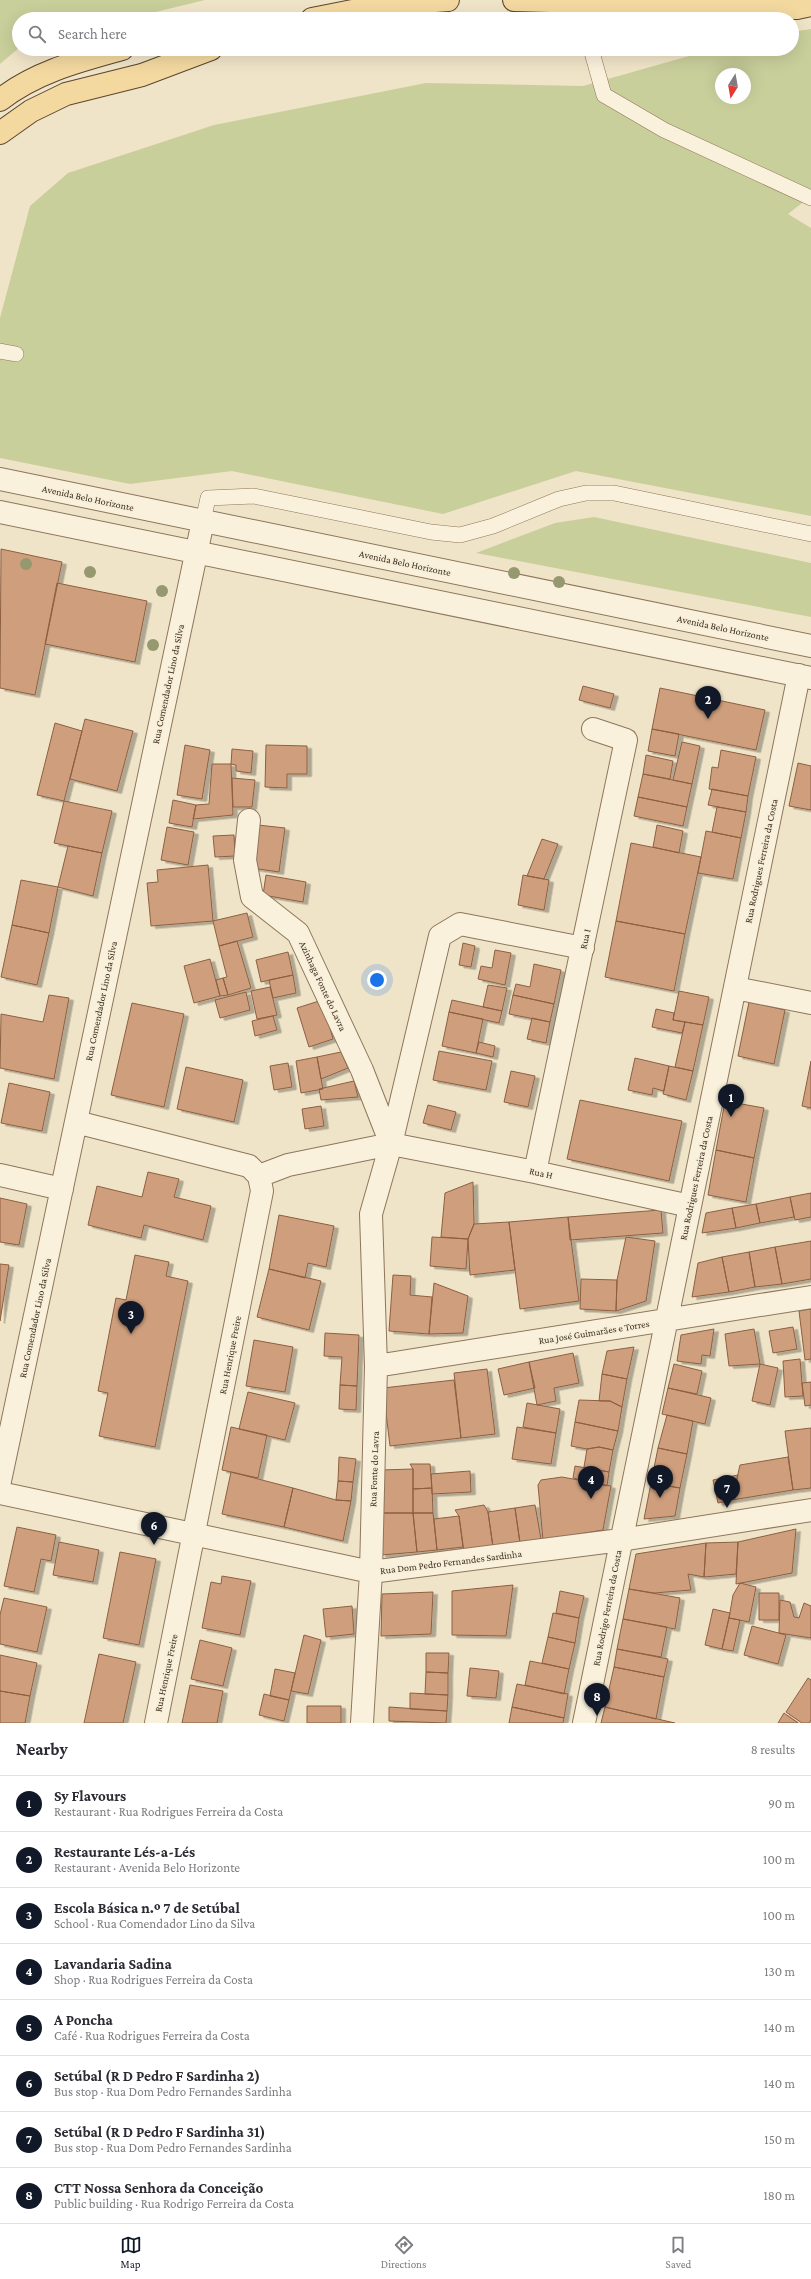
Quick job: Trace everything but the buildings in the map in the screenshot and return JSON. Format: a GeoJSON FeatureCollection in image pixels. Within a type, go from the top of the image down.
{"type":"FeatureCollection","features":[{"type":"Feature","properties":{"kind":"main road"},"geometry":{"type":"LineString","coordinates":[[348,12],[383,5],[448,0]]}},
{"type":"Feature","properties":{"kind":"main road"},"geometry":{"type":"LineString","coordinates":[[514,0],[588,10],[696,3],[797,8],[811,5]]}},
{"type":"Feature","properties":{"kind":"main road"},"geometry":{"type":"LineString","coordinates":[[0,100],[63,65],[96,56]]}},
{"type":"Feature","properties":{"kind":"main road"},"geometry":{"type":"LineString","coordinates":[[0,133],[31,111],[66,94],[142,75],[192,56]]}},
{"type":"Feature","properties":{"kind":"street","name":"Avenida Belo Horizonte"},"geometry":{"type":"LineString","coordinates":[[4,480],[811,646]]}},
{"type":"Feature","properties":{"kind":"street"},"geometry":{"type":"LineString","coordinates":[[1,512],[805,677]]}},
{"type":"Feature","properties":{"kind":"street","name":"Rua Comendador Lino da Silva"},"geometry":{"type":"LineString","coordinates":[[0,1482],[203,521]]}},
{"type":"Feature","properties":{"kind":"street","name":"Rua Rodrigues Ferreira da Costa"},"geometry":{"type":"LineString","coordinates":[[621,1540],[734,988],[805,677]]}},
{"type":"Feature","properties":{"kind":"street","name":"Rua I"},"geometry":{"type":"LineString","coordinates":[[534,1172],[583,948],[626,740],[593,729]]}},
{"type":"Feature","properties":{"kind":"street","name":"Azinhaga Fonte do Lavra"},"geometry":{"type":"LineString","coordinates":[[249,820],[245,860],[252,897],[298,933],[362,1070],[391,1144]]}},
{"type":"Feature","properties":{"kind":"street"},"geometry":{"type":"LineString","coordinates":[[391,1144],[440,936],[460,924],[583,948]]}},
{"type":"Feature","properties":{"kind":"street"},"geometry":{"type":"LineString","coordinates":[[734,988],[811,1003]]}},
{"type":"Feature","properties":{"kind":"street"},"geometry":{"type":"LineString","coordinates":[[76,1122],[249,1166],[260,1176]]}},
{"type":"Feature","properties":{"kind":"street","name":"Rua H"},"geometry":{"type":"LineString","coordinates":[[260,1176],[288,1165],[391,1144],[534,1172],[690,1206]]}},
{"type":"Feature","properties":{"kind":"street","name":"Rua Fonte do Lavra"},"geometry":{"type":"LineString","coordinates":[[362,1723],[371,1572],[376,1366],[371,1214],[391,1144]]}},
{"type":"Feature","properties":{"kind":"street"},"geometry":{"type":"LineString","coordinates":[[0,1175],[62,1189]]}},
{"type":"Feature","properties":{"kind":"street","name":"Rua Henrique Freire"},"geometry":{"type":"LineString","coordinates":[[156,1723],[195,1534],[262,1191],[260,1176]]}},
{"type":"Feature","properties":{"kind":"street","name":"Rua José Guimarães e Torres"},"geometry":{"type":"LineString","coordinates":[[376,1366],[811,1298]]}},
{"type":"Feature","properties":{"kind":"street","name":"Rua Dom Pedro Fernandes Sardinha"},"geometry":{"type":"LineString","coordinates":[[0,1494],[371,1572],[621,1540],[811,1510]]}},
{"type":"Feature","properties":{"kind":"street","name":"Rua Rodrigo Ferreira da Costa"},"geometry":{"type":"LineString","coordinates":[[584,1723],[621,1540]]}},
{"type":"Feature","properties":{"kind":"lane"},"geometry":{"type":"LineString","coordinates":[[593,56],[604,95],[664,130],[811,198]]}},
{"type":"Feature","properties":{"kind":"lane"},"geometry":{"type":"LineString","coordinates":[[0,351],[16,354]]}},
{"type":"Feature","properties":{"kind":"lane"},"geometry":{"type":"LineString","coordinates":[[203,521],[208,498],[254,496],[430,532],[460,535],[493,526],[559,499],[586,493],[614,493],[811,534]]}},
{"type":"Feature","properties":{"kind":"green space"},"geometry":{"type":"Polygon","coordinates":[[[0,0],[205,0],[156,12],[12,12],[12,54],[0,64],[0,0]]]}},
{"type":"Feature","properties":{"kind":"green space"},"geometry":{"type":"Polygon","coordinates":[[[811,29],[811,196],[788,214],[811,228],[811,516],[576,471],[443,514],[232,471],[130,484],[0,458],[0,318],[30,206],[68,173],[214,125],[426,83],[583,86],[689,56],[799,56],[799,31],[811,29]]]}},
{"type":"Feature","properties":{"kind":"green space"},"geometry":{"type":"Polygon","coordinates":[[[594,517],[811,563],[811,617],[476,553],[555,523],[594,517]]]}},
{"type":"Feature","properties":{"kind":"place","name":"Restaurante Lés-a-Lés"},"geometry":{"type":"Point","coordinates":[708,719]}},
{"type":"Feature","properties":{"kind":"place","name":"Sy Flavours"},"geometry":{"type":"Point","coordinates":[731,1117]}},
{"type":"Feature","properties":{"kind":"place","name":"Escola Básica n.º 7 de Setúbal"},"geometry":{"type":"Point","coordinates":[131,1334]}},
{"type":"Feature","properties":{"kind":"place","name":"A Poncha"},"geometry":{"type":"Point","coordinates":[660,1498]}},
{"type":"Feature","properties":{"kind":"place","name":"Lavandaria Sadina"},"geometry":{"type":"Point","coordinates":[591,1499]}},
{"type":"Feature","properties":{"kind":"place","name":"Setúbal (R D Pedro F Sardinha 31)"},"geometry":{"type":"Point","coordinates":[727,1508]}},
{"type":"Feature","properties":{"kind":"place","name":"Setúbal (R D Pedro F Sardinha 2)"},"geometry":{"type":"Point","coordinates":[154,1545]}},
{"type":"Feature","properties":{"kind":"place","name":"CTT Nossa Senhora da Conceição"},"geometry":{"type":"Point","coordinates":[597,1716]}}]}
